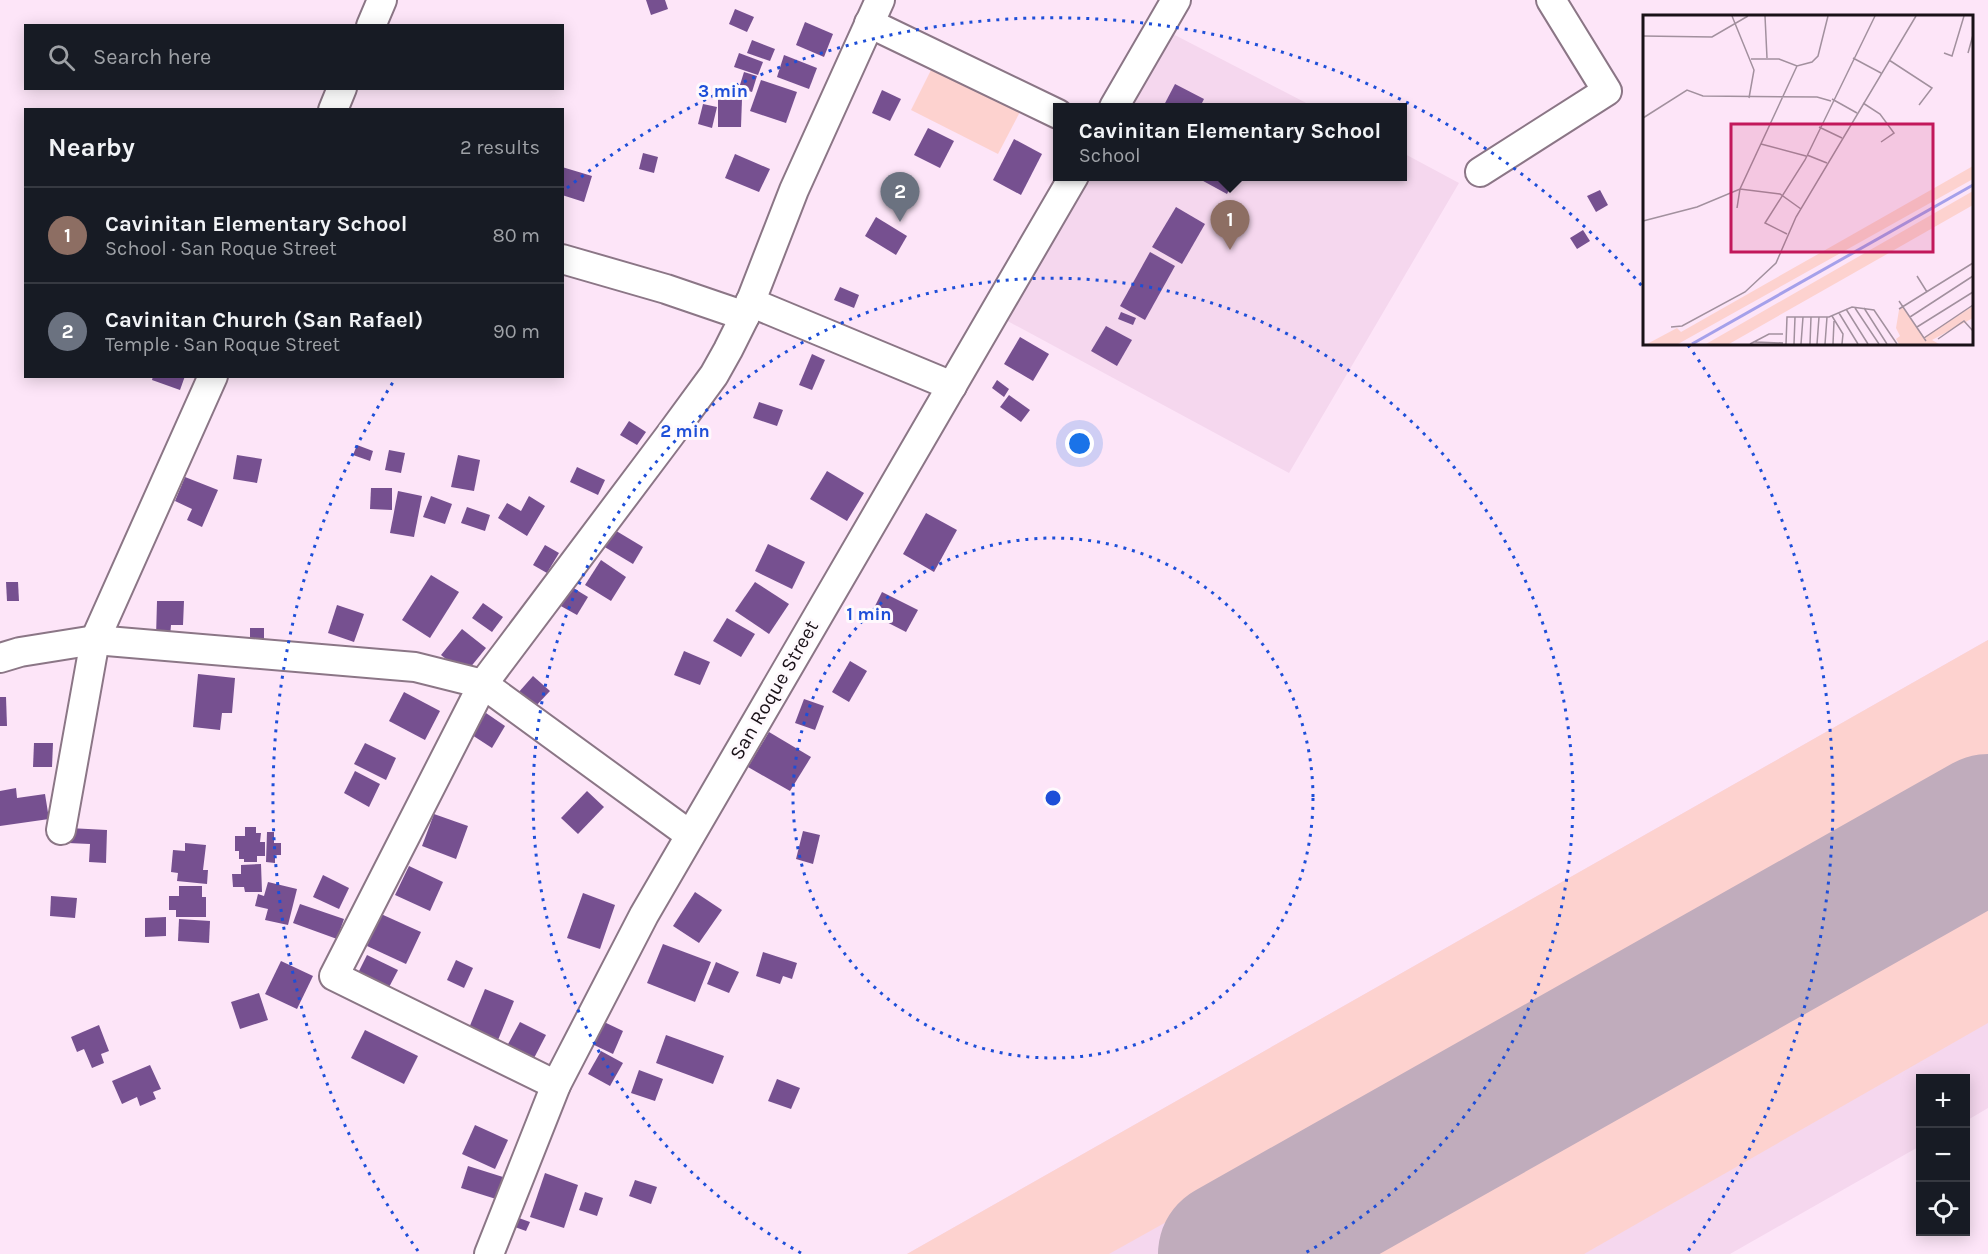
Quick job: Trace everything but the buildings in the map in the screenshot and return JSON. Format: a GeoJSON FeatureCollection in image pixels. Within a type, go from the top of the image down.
{"type":"FeatureCollection","features":[{"type":"Feature","properties":{"kind":"street"},"geometry":{"type":"LineString","coordinates":[[371,24],[382,0]]}},
{"type":"Feature","properties":{"kind":"street"},"geometry":{"type":"LineString","coordinates":[[1117,103],[1176,0]]}},
{"type":"Feature","properties":{"kind":"street"},"geometry":{"type":"LineString","coordinates":[[1480,172],[1607,91],[1551,0]]}},
{"type":"Feature","properties":{"kind":"street"},"geometry":{"type":"LineString","coordinates":[[556,1085],[334,976],[483,684],[714,375],[747,309],[794,190],[875,12],[1053,111]]}},
{"type":"Feature","properties":{"kind":"street"},"geometry":{"type":"LineString","coordinates":[[334,108],[341,90]]}},
{"type":"Feature","properties":{"kind":"street","name":"San Roque Street"},"geometry":{"type":"LineString","coordinates":[[489,1254],[556,1085],[644,915],[1072,181]]}},
{"type":"Feature","properties":{"kind":"street"},"geometry":{"type":"LineString","coordinates":[[564,260],[666,289],[747,309],[952,386]]}},
{"type":"Feature","properties":{"kind":"street"},"geometry":{"type":"LineString","coordinates":[[60,830],[95,640],[212,378]]}},
{"type":"Feature","properties":{"kind":"street"},"geometry":{"type":"LineString","coordinates":[[0,658],[20,652],[95,640],[414,668],[483,684],[690,835]]}},
{"type":"Feature","properties":{"kind":"shaded area"},"geometry":{"type":"Polygon","coordinates":[[[1169,32],[1306,103],[1127,103],[1169,32]]]}},
{"type":"Feature","properties":{"kind":"shaded area"},"geometry":{"type":"Polygon","coordinates":[[[933,66],[1021,110],[998,154],[911,110],[933,66]]]}},
{"type":"Feature","properties":{"kind":"shaded area"},"geometry":{"type":"Polygon","coordinates":[[[1407,155],[1459,183],[1289,473],[1002,318],[1082,181],[1407,181],[1407,155]]]}},
{"type":"Feature","properties":{"kind":"shaded area"},"geometry":{"type":"Polygon","coordinates":[[[1988,640],[1988,1108],[1970,1119],[1970,1074],[1916,1074],[1916,1148],[1730,1254],[907,1254],[1988,640]]]}},
{"type":"Feature","properties":{"kind":"shaded area"},"geometry":{"type":"Polygon","coordinates":[[[1988,640],[1988,763],[1109,1254],[907,1254],[1988,640]]]}},
{"type":"Feature","properties":{"kind":"shaded area"},"geometry":{"type":"Polygon","coordinates":[[[1988,887],[1988,1023],[1584,1254],[1346,1254],[1988,887]]]}},
{"type":"Feature","properties":{"kind":"runway"},"geometry":{"type":"LineString","coordinates":[[1231,1254],[1988,827]]}},
{"type":"Feature","properties":{"kind":"place","name":"Cavinitan Church (San Rafael)"},"geometry":{"type":"Point","coordinates":[900,222]}},
{"type":"Feature","properties":{"kind":"place","name":"Cavinitan Elementary School"},"geometry":{"type":"Point","coordinates":[1230,250]}}]}
